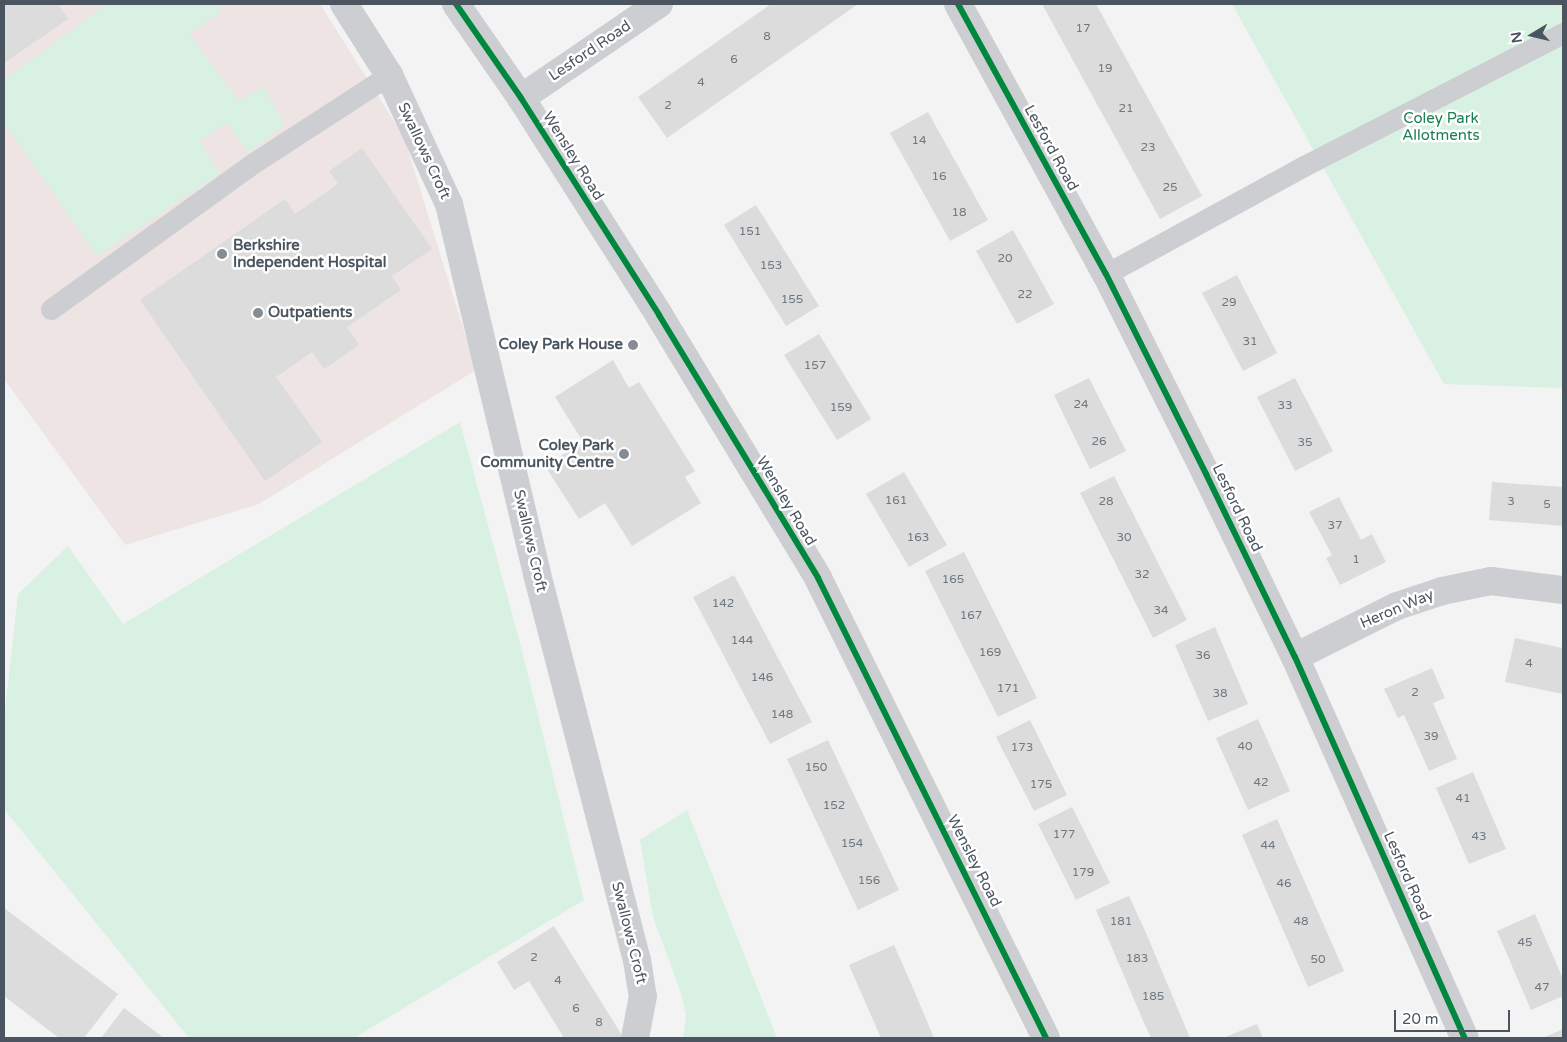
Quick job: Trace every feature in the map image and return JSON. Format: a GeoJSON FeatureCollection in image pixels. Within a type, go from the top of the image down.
{"type":"FeatureCollection","features":[{"type":"Feature","properties":{"kind":"street","name":"Swallows Croft"},"geometry":{"type":"LineString","coordinates":[[344,4],[389,75],[451,212],[537,574],[637,960],[643,996],[635,1038]]}},
{"type":"Feature","properties":{"kind":"street","name":"Wensley Road"},"geometry":{"type":"LineString","coordinates":[[456,4],[522,98],[659,315],[818,578],[1046,1038]]}},
{"type":"Feature","properties":{"kind":"street","name":"Lesford Road"},"geometry":{"type":"LineString","coordinates":[[522,98],[659,4]]}},
{"type":"Feature","properties":{"kind":"street","name":"Lesford Road"},"geometry":{"type":"LineString","coordinates":[[958,4],[1106,274],[1295,657],[1465,1038]]}},
{"type":"Feature","properties":{"kind":"street","name":"Heron Way"},"geometry":{"type":"LineString","coordinates":[[1295,657],[1397,606],[1442,591],[1491,581],[1563,590]]}},
{"type":"Feature","properties":{"kind":"lane"},"geometry":{"type":"LineString","coordinates":[[1106,274],[1304,166],[1563,33]]}},
{"type":"Feature","properties":{"kind":"lane"},"geometry":{"type":"LineString","coordinates":[[51,309],[250,166],[389,75]]}},
{"type":"Feature","properties":{"kind":"shaded area","name":"Berkshire Independent Hospital"},"geometry":{"type":"Polygon","coordinates":[[[4,4],[320,4],[404,137],[476,370],[259,504],[125,545],[4,379],[4,4]]]}},
{"type":"Feature","properties":{"kind":"green space"},"geometry":{"type":"Polygon","coordinates":[[[107,4],[221,4],[219,13],[189,34],[239,101],[263,87],[285,124],[249,153],[226,123],[199,141],[220,173],[97,256],[4,122],[4,80],[107,4]]]}},
{"type":"Feature","properties":{"kind":"green space","name":"Coley Park Allotments"},"geometry":{"type":"Polygon","coordinates":[[[1232,4],[1563,4],[1563,388],[1444,384],[1232,4]]]}},
{"type":"Feature","properties":{"kind":"green space"},"geometry":{"type":"Polygon","coordinates":[[[460,422],[520,643],[584,900],[354,1038],[189,1038],[4,809],[4,719],[18,594],[68,546],[123,624],[460,422]]]}},
{"type":"Feature","properties":{"kind":"green space"},"geometry":{"type":"Polygon","coordinates":[[[687,810],[777,1038],[683,1038],[686,1017],[681,993],[653,917],[640,840],[687,810]]]}},
{"type":"Feature","properties":{"kind":"building"},"geometry":{"type":"Polygon","coordinates":[[[4,4],[58,4],[68,19],[4,63],[4,4]]]}},
{"type":"Feature","properties":{"kind":"building"},"geometry":{"type":"Polygon","coordinates":[[[771,4],[858,4],[667,138],[638,97],[771,4]]]}},
{"type":"Feature","properties":{"kind":"building"},"geometry":{"type":"Polygon","coordinates":[[[1042,4],[1096,4],[1202,196],[1160,219],[1042,4]]]}},
{"type":"Feature","properties":{"kind":"building"},"geometry":{"type":"Polygon","coordinates":[[[928,112],[988,220],[950,241],[890,133],[928,112]]]}},
{"type":"Feature","properties":{"kind":"building","name":"Outpatients"},"geometry":{"type":"Polygon","coordinates":[[[362,148],[432,249],[392,276],[401,290],[347,327],[359,345],[324,369],[312,352],[276,377],[322,442],[265,481],[140,300],[285,199],[295,214],[338,184],[329,171],[362,148]]]}},
{"type":"Feature","properties":{"kind":"building"},"geometry":{"type":"Polygon","coordinates":[[[756,205],[819,306],[786,326],[724,225],[756,205]]]}},
{"type":"Feature","properties":{"kind":"building"},"geometry":{"type":"Polygon","coordinates":[[[1013,230],[1054,304],[1017,324],[976,251],[1013,230]]]}},
{"type":"Feature","properties":{"kind":"building"},"geometry":{"type":"Polygon","coordinates":[[[1237,275],[1277,353],[1243,371],[1202,293],[1237,275]]]}},
{"type":"Feature","properties":{"kind":"building"},"geometry":{"type":"Polygon","coordinates":[[[819,334],[871,419],[837,440],[784,355],[819,334]]]}},
{"type":"Feature","properties":{"kind":"building","name":"Coley Park Community Centre"},"geometry":{"type":"Polygon","coordinates":[[[613,360],[629,388],[639,382],[695,471],[685,477],[701,503],[632,546],[605,503],[579,519],[545,466],[583,442],[555,397],[613,360]]]}},
{"type":"Feature","properties":{"kind":"building"},"geometry":{"type":"Polygon","coordinates":[[[1089,378],[1126,451],[1090,469],[1054,395],[1089,378]]]}},
{"type":"Feature","properties":{"kind":"building"},"geometry":{"type":"Polygon","coordinates":[[[1295,378],[1333,451],[1295,471],[1257,397],[1295,378]]]}},
{"type":"Feature","properties":{"kind":"building"},"geometry":{"type":"Polygon","coordinates":[[[904,472],[947,545],[909,567],[866,494],[904,472]]]}},
{"type":"Feature","properties":{"kind":"building"},"geometry":{"type":"Polygon","coordinates":[[[1114,476],[1187,620],[1153,638],[1080,493],[1114,476]]]}},
{"type":"Feature","properties":{"kind":"building"},"geometry":{"type":"Polygon","coordinates":[[[1492,482],[1563,487],[1563,526],[1489,520],[1492,482]]]}},
{"type":"Feature","properties":{"kind":"building"},"geometry":{"type":"Polygon","coordinates":[[[1339,497],[1361,540],[1372,534],[1386,562],[1340,585],[1326,558],[1332,555],[1309,512],[1339,497]]]}},
{"type":"Feature","properties":{"kind":"building"},"geometry":{"type":"Polygon","coordinates":[[[964,552],[1037,698],[998,717],[925,571],[964,552]]]}},
{"type":"Feature","properties":{"kind":"building"},"geometry":{"type":"Polygon","coordinates":[[[734,575],[812,722],[770,744],[693,597],[734,575]]]}},
{"type":"Feature","properties":{"kind":"building"},"geometry":{"type":"Polygon","coordinates":[[[1215,627],[1248,704],[1208,721],[1175,645],[1215,627]]]}},
{"type":"Feature","properties":{"kind":"building"},"geometry":{"type":"Polygon","coordinates":[[[1515,638],[1563,648],[1563,694],[1505,682],[1515,638]]]}},
{"type":"Feature","properties":{"kind":"building"},"geometry":{"type":"Polygon","coordinates":[[[1432,668],[1445,698],[1433,703],[1457,759],[1429,771],[1404,715],[1398,718],[1384,689],[1432,668]]]}},
{"type":"Feature","properties":{"kind":"building"},"geometry":{"type":"Polygon","coordinates":[[[1258,719],[1290,791],[1248,810],[1216,738],[1258,719]]]}},
{"type":"Feature","properties":{"kind":"building"},"geometry":{"type":"Polygon","coordinates":[[[1030,720],[1067,795],[1034,811],[996,737],[1030,720]]]}},
{"type":"Feature","properties":{"kind":"building"},"geometry":{"type":"Polygon","coordinates":[[[828,740],[899,890],[858,910],[787,759],[828,740]]]}},
{"type":"Feature","properties":{"kind":"building"},"geometry":{"type":"Polygon","coordinates":[[[1473,772],[1506,849],[1469,864],[1436,788],[1473,772]]]}},
{"type":"Feature","properties":{"kind":"building"},"geometry":{"type":"Polygon","coordinates":[[[1072,807],[1110,883],[1076,900],[1038,824],[1072,807]]]}},
{"type":"Feature","properties":{"kind":"building"},"geometry":{"type":"Polygon","coordinates":[[[1277,819],[1344,971],[1308,987],[1242,835],[1277,819]]]}},
{"type":"Feature","properties":{"kind":"building"},"geometry":{"type":"Polygon","coordinates":[[[1129,896],[1190,1038],[1151,1038],[1144,1023],[1096,910],[1129,896]]]}},
{"type":"Feature","properties":{"kind":"building"},"geometry":{"type":"Polygon","coordinates":[[[4,908],[118,994],[84,1038],[59,1038],[4,996],[4,908]]]}},
{"type":"Feature","properties":{"kind":"building"},"geometry":{"type":"Polygon","coordinates":[[[1535,914],[1563,979],[1563,996],[1531,1010],[1497,931],[1535,914]]]}},
{"type":"Feature","properties":{"kind":"building"},"geometry":{"type":"Polygon","coordinates":[[[554,926],[623,1037],[564,1038],[529,981],[514,990],[497,962],[554,926]]]}},
{"type":"Feature","properties":{"kind":"building"},"geometry":{"type":"Polygon","coordinates":[[[894,945],[934,1038],[881,1038],[849,965],[894,945]]]}},
{"type":"Feature","properties":{"kind":"building"},"geometry":{"type":"Polygon","coordinates":[[[124,1008],[164,1038],[101,1038],[124,1008]]]}},
{"type":"Feature","properties":{"kind":"building"},"geometry":{"type":"Polygon","coordinates":[[[1257,1024],[1263,1038],[1223,1038],[1257,1024]]]}},
{"type":"Feature","properties":{"kind":"building"},"geometry":{"type":"Polygon","coordinates":[[[1563,1029],[1563,1038],[1543,1038],[1563,1029]]]}},
{"type":"Feature","properties":{"kind":"cycle path"},"geometry":{"type":"LineString","coordinates":[[456,4],[521,98],[659,315],[818,578],[1046,1038]]}},
{"type":"Feature","properties":{"kind":"cycle path"},"geometry":{"type":"LineString","coordinates":[[958,4],[1106,274],[1206,474],[1295,657],[1465,1038]]}},
{"type":"Feature","properties":{"kind":"place","name":"Berkshire Independent Hospital"},"geometry":{"type":"Point","coordinates":[222,254]}},
{"type":"Feature","properties":{"kind":"place","name":"Outpatients"},"geometry":{"type":"Point","coordinates":[258,313]}},
{"type":"Feature","properties":{"kind":"place","name":"Coley Park House"},"geometry":{"type":"Point","coordinates":[633,345]}},
{"type":"Feature","properties":{"kind":"place","name":"Coley Park Community Centre"},"geometry":{"type":"Point","coordinates":[624,454]}}]}
